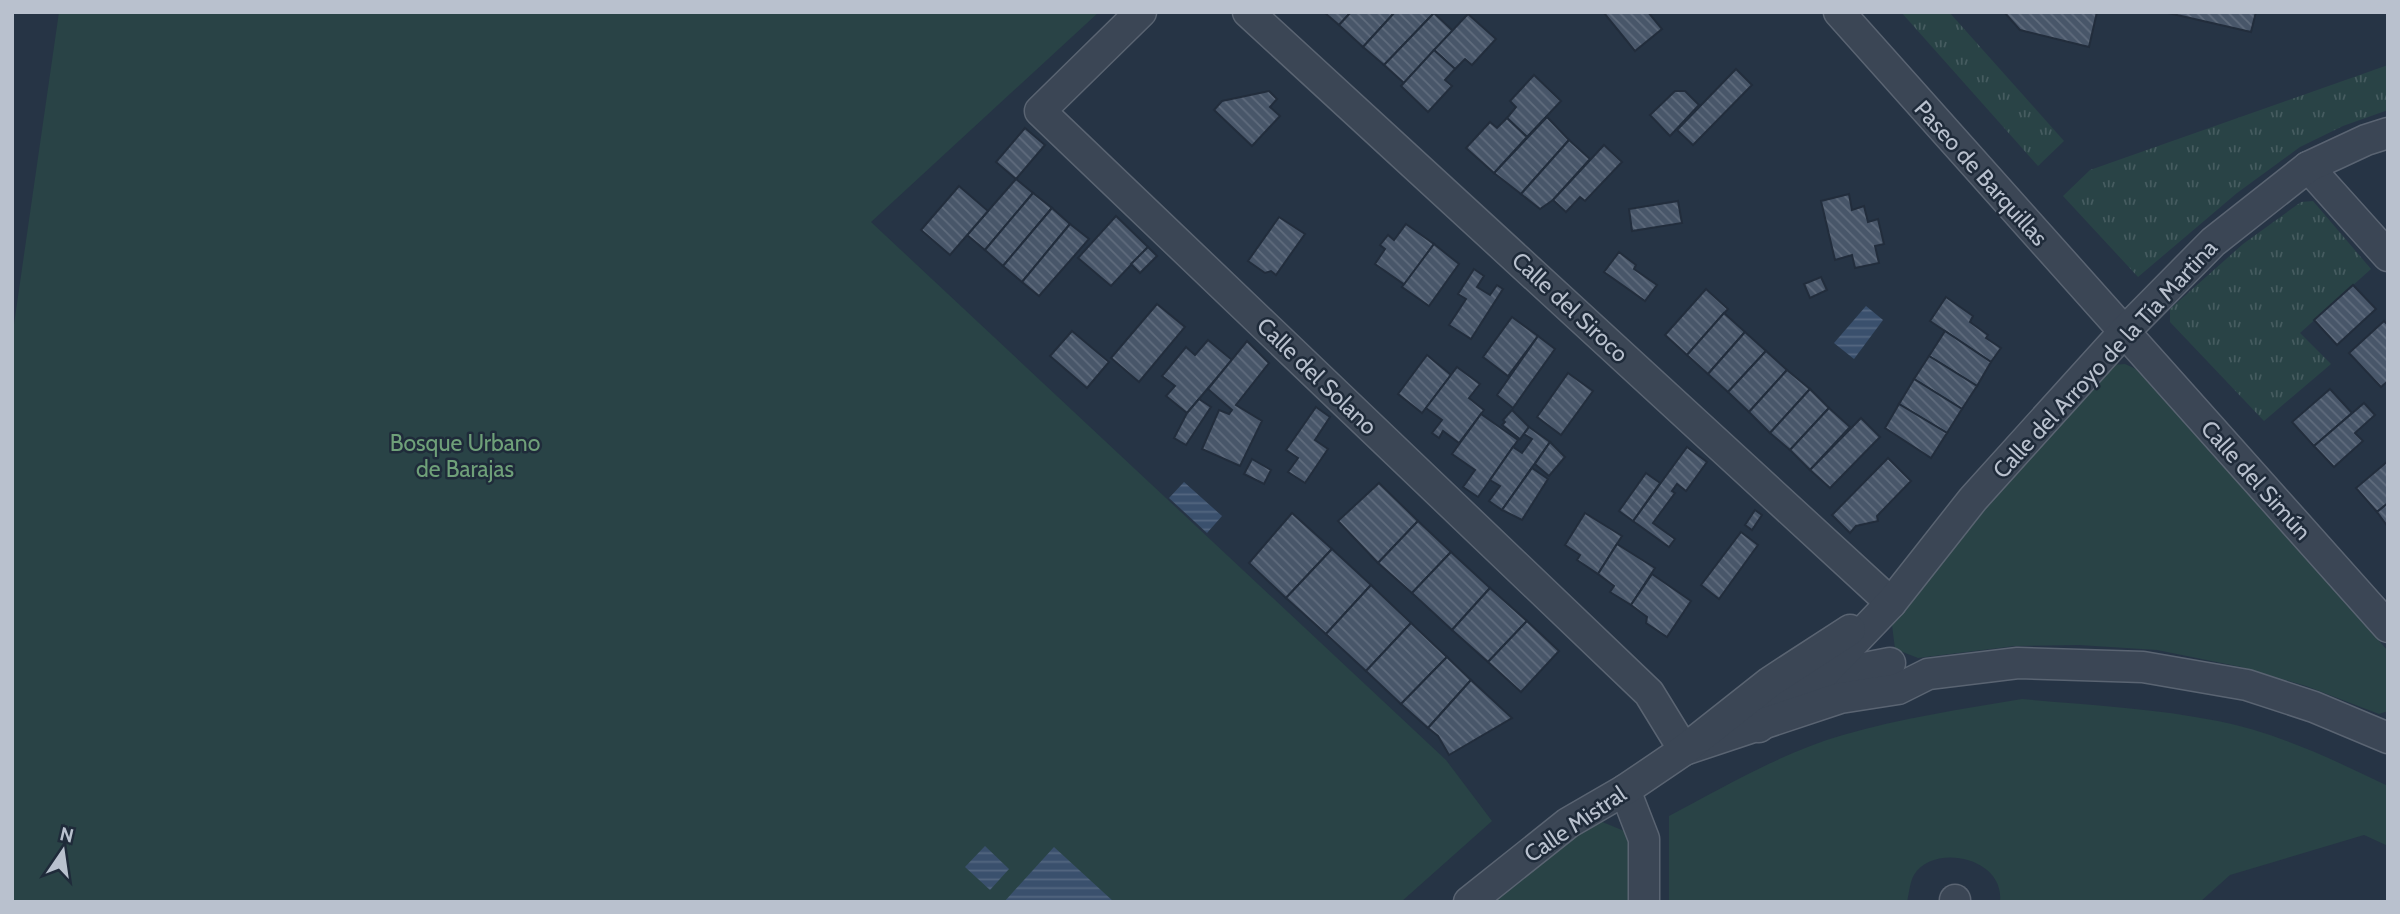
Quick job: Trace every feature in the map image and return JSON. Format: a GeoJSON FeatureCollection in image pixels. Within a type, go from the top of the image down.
{"type":"FeatureCollection","features":[{"type":"Feature","properties":{"kind":"street","name":"Calle del Solano"},"geometry":{"type":"LineString","coordinates":[[1141,12],[1040,111],[1649,693],[1684,750]]}},
{"type":"Feature","properties":{"kind":"street","name":"Calle del Siroco"},"geometry":{"type":"LineString","coordinates":[[1248,12],[1891,603]]}},
{"type":"Feature","properties":{"kind":"street","name":"Paseo de Barquillas"},"geometry":{"type":"LineString","coordinates":[[1839,12],[2123,333]]}},
{"type":"Feature","properties":{"kind":"street","name":"Calle del Arroyo de la Tía Martina"},"geometry":{"type":"LineString","coordinates":[[1891,603],[1973,499],[2123,333],[2213,242],[2308,167],[2366,140],[2388,133]]}},
{"type":"Feature","properties":{"kind":"street"},"geometry":{"type":"LineString","coordinates":[[2308,167],[2388,256]]}},
{"type":"Feature","properties":{"kind":"street","name":"Calle del Simún"},"geometry":{"type":"LineString","coordinates":[[2123,333],[2388,627]]}},
{"type":"Feature","properties":{"kind":"street"},"geometry":{"type":"LineString","coordinates":[[1684,750],[1770,682],[1891,603]]}},
{"type":"Feature","properties":{"kind":"street"},"geometry":{"type":"LineString","coordinates":[[1759,727],[1821,676],[1891,603]]}},
{"type":"Feature","properties":{"kind":"street"},"geometry":{"type":"LineString","coordinates":[[1891,603],[1874,632],[1891,663]]}},
{"type":"Feature","properties":{"kind":"street"},"geometry":{"type":"LineString","coordinates":[[1770,682],[1891,663],[1928,674]]}},
{"type":"Feature","properties":{"kind":"street"},"geometry":{"type":"LineString","coordinates":[[1684,750],[1840,698],[1898,689],[1928,674],[2018,663],[2143,667],[2247,685],[2314,707],[2388,738]]}},
{"type":"Feature","properties":{"kind":"street","name":"Calle Mistral"},"geometry":{"type":"LineString","coordinates":[[1469,902],[1567,823],[1625,790],[1684,750]]}},
{"type":"Feature","properties":{"kind":"street"},"geometry":{"type":"LineString","coordinates":[[1625,790],[1644,839],[1644,902]]}},
{"type":"Feature","properties":{"kind":"green space","name":"Bosque Urbano de Barajas"},"geometry":{"type":"Polygon","coordinates":[[[59,12],[1099,12],[871,222],[1446,760],[1492,821],[1401,902],[12,902],[12,338],[59,12]]]}},
{"type":"Feature","properties":{"kind":"green space"},"geometry":{"type":"Polygon","coordinates":[[[1901,12],[1949,12],[2064,141],[2038,166],[1901,12]]]}},
{"type":"Feature","properties":{"kind":"green space"},"geometry":{"type":"Polygon","coordinates":[[[2388,65],[2388,110],[2343,126],[2300,147],[2237,193],[2138,277],[2063,196],[2090,170],[2388,65]]]}},
{"type":"Feature","properties":{"kind":"green space"},"geometry":{"type":"Polygon","coordinates":[[[2313,201],[2371,269],[2300,333],[2331,364],[2264,421],[2170,322],[2170,309],[2243,244],[2301,202],[2313,201]]]}},
{"type":"Feature","properties":{"kind":"green space"},"geometry":{"type":"Polygon","coordinates":[[[2125,364],[2136,369],[2388,651],[2388,711],[2379,714],[2306,686],[2241,667],[2157,650],[2079,645],[2015,646],[1918,658],[1895,649],[1892,625],[2018,469],[2111,365],[2125,364]]]}},
{"type":"Feature","properties":{"kind":"green space"},"geometry":{"type":"Polygon","coordinates":[[[2022,699],[2120,707],[2218,721],[2305,748],[2388,786],[2388,846],[2364,835],[2230,875],[2200,902],[2000,902],[1999,887],[1991,874],[1980,865],[1951,858],[1936,859],[1923,865],[1914,875],[1907,902],[1669,902],[1669,816],[1754,771],[1821,742],[1910,719],[2022,699]]]}},
{"type":"Feature","properties":{"kind":"green space"},"geometry":{"type":"Polygon","coordinates":[[[1600,821],[1629,833],[1633,902],[1489,902],[1525,870],[1600,821]]]}},
{"type":"Feature","properties":{"kind":"water"},"geometry":{"type":"Polygon","coordinates":[[[1866,306],[1883,320],[1854,359],[1834,343],[1866,306]]]}},
{"type":"Feature","properties":{"kind":"water"},"geometry":{"type":"Polygon","coordinates":[[[1184,482],[1222,516],[1207,533],[1169,498],[1184,482]]]}},
{"type":"Feature","properties":{"kind":"water"},"geometry":{"type":"Polygon","coordinates":[[[985,846],[1009,869],[990,890],[965,867],[985,846]]]}},
{"type":"Feature","properties":{"kind":"water"},"geometry":{"type":"Polygon","coordinates":[[[1054,847],[1114,902],[1004,902],[1054,847]]]}},
{"type":"Feature","properties":{"kind":"building"},"geometry":{"type":"Polygon","coordinates":[[[1324,12],[1351,12],[1339,25],[1324,12]]]}},
{"type":"Feature","properties":{"kind":"building"},"geometry":{"type":"Polygon","coordinates":[[[1351,12],[1395,12],[1363,47],[1339,25],[1351,12]]]}},
{"type":"Feature","properties":{"kind":"building"},"geometry":{"type":"Polygon","coordinates":[[[1395,12],[1434,13],[1384,65],[1363,47],[1395,12]]]}},
{"type":"Feature","properties":{"kind":"building"},"geometry":{"type":"Polygon","coordinates":[[[1648,12],[1662,29],[1635,51],[1604,13],[1648,12]]]}},
{"type":"Feature","properties":{"kind":"building"},"geometry":{"type":"Polygon","coordinates":[[[2004,12],[2097,12],[2089,47],[2020,30],[2004,12]]]}},
{"type":"Feature","properties":{"kind":"building"},"geometry":{"type":"Polygon","coordinates":[[[2164,12],[2256,12],[2251,32],[2164,12]]]}},
{"type":"Feature","properties":{"kind":"building"},"geometry":{"type":"Polygon","coordinates":[[[1434,13],[1453,31],[1404,83],[1384,65],[1434,13]]]}},
{"type":"Feature","properties":{"kind":"building"},"geometry":{"type":"Polygon","coordinates":[[[1468,14],[1496,39],[1472,65],[1465,59],[1455,69],[1434,50],[1468,14]]]}},
{"type":"Feature","properties":{"kind":"building"},"geometry":{"type":"Polygon","coordinates":[[[1434,50],[1455,69],[1445,80],[1452,86],[1428,112],[1401,86],[1434,50]]]}},
{"type":"Feature","properties":{"kind":"building"},"geometry":{"type":"Polygon","coordinates":[[[1736,69],[1752,85],[1693,145],[1677,130],[1736,69]]]}},
{"type":"Feature","properties":{"kind":"building"},"geometry":{"type":"Polygon","coordinates":[[[1534,75],[1561,101],[1527,137],[1507,118],[1516,107],[1510,101],[1534,75]]]}},
{"type":"Feature","properties":{"kind":"building"},"geometry":{"type":"Polygon","coordinates":[[[1269,91],[1277,99],[1270,107],[1280,116],[1252,146],[1214,110],[1222,101],[1269,91]]]}},
{"type":"Feature","properties":{"kind":"building"},"geometry":{"type":"Polygon","coordinates":[[[1675,91],[1685,91],[1699,105],[1670,136],[1650,115],[1675,91]]]}},
{"type":"Feature","properties":{"kind":"building"},"geometry":{"type":"Polygon","coordinates":[[[1547,117],[1569,140],[1521,194],[1494,173],[1547,117]]]}},
{"type":"Feature","properties":{"kind":"building"},"geometry":{"type":"Polygon","coordinates":[[[1507,118],[1527,137],[1494,173],[1466,148],[1490,122],[1497,128],[1507,118]]]}},
{"type":"Feature","properties":{"kind":"building"},"geometry":{"type":"Polygon","coordinates":[[[1025,128],[1045,145],[1016,179],[996,162],[1025,128]]]}},
{"type":"Feature","properties":{"kind":"building"},"geometry":{"type":"Polygon","coordinates":[[[1569,140],[1590,159],[1553,200],[1540,209],[1521,194],[1569,140]]]}},
{"type":"Feature","properties":{"kind":"building"},"geometry":{"type":"Polygon","coordinates":[[[1604,145],[1622,162],[1585,201],[1580,197],[1566,212],[1553,200],[1604,145]]]}},
{"type":"Feature","properties":{"kind":"building"},"geometry":{"type":"Polygon","coordinates":[[[1016,179],[1033,193],[985,250],[967,235],[1016,179]]]}},
{"type":"Feature","properties":{"kind":"building"},"geometry":{"type":"Polygon","coordinates":[[[959,186],[988,211],[950,255],[921,230],[959,186]]]}},
{"type":"Feature","properties":{"kind":"building"},"geometry":{"type":"Polygon","coordinates":[[[1033,193],[1052,208],[1003,266],[985,250],[1033,193]]]}},
{"type":"Feature","properties":{"kind":"building"},"geometry":{"type":"Polygon","coordinates":[[[1849,194],[1852,210],[1864,206],[1868,222],[1878,219],[1884,244],[1875,246],[1879,263],[1855,268],[1852,255],[1835,260],[1821,201],[1849,194]]]}},
{"type":"Feature","properties":{"kind":"building"},"geometry":{"type":"Polygon","coordinates":[[[1678,201],[1682,223],[1632,231],[1629,209],[1678,201]]]}},
{"type":"Feature","properties":{"kind":"building"},"geometry":{"type":"Polygon","coordinates":[[[1052,208],[1070,224],[1022,282],[1003,266],[1052,208]]]}},
{"type":"Feature","properties":{"kind":"building"},"geometry":{"type":"Polygon","coordinates":[[[1116,216],[1148,247],[1111,286],[1078,258],[1116,216]]]}},
{"type":"Feature","properties":{"kind":"building"},"geometry":{"type":"Polygon","coordinates":[[[1279,217],[1305,234],[1276,275],[1271,271],[1265,273],[1248,261],[1279,217]]]}},
{"type":"Feature","properties":{"kind":"building"},"geometry":{"type":"Polygon","coordinates":[[[1070,224],[1089,239],[1039,296],[1022,282],[1070,224]]]}},
{"type":"Feature","properties":{"kind":"building"},"geometry":{"type":"Polygon","coordinates":[[[1406,224],[1434,244],[1405,285],[1375,264],[1385,249],[1380,245],[1388,235],[1394,240],[1406,224]]]}},
{"type":"Feature","properties":{"kind":"building"},"geometry":{"type":"Polygon","coordinates":[[[1434,244],[1459,264],[1429,306],[1402,287],[1434,244]]]}},
{"type":"Feature","properties":{"kind":"building"},"geometry":{"type":"Polygon","coordinates":[[[1148,247],[1157,256],[1140,273],[1131,264],[1148,247]]]}},
{"type":"Feature","properties":{"kind":"building"},"geometry":{"type":"Polygon","coordinates":[[[1619,252],[1636,265],[1634,269],[1657,285],[1645,301],[1604,272],[1619,252]]]}},
{"type":"Feature","properties":{"kind":"building"},"geometry":{"type":"Polygon","coordinates":[[[1474,269],[1484,276],[1477,287],[1490,295],[1497,285],[1503,289],[1471,339],[1449,325],[1466,299],[1458,294],[1474,269]]]}},
{"type":"Feature","properties":{"kind":"building"},"geometry":{"type":"Polygon","coordinates":[[[1821,277],[1827,290],[1810,298],[1804,284],[1821,277]]]}},
{"type":"Feature","properties":{"kind":"building"},"geometry":{"type":"Polygon","coordinates":[[[2353,285],[2376,309],[2337,345],[2314,320],[2353,285]]]}},
{"type":"Feature","properties":{"kind":"building"},"geometry":{"type":"Polygon","coordinates":[[[1706,289],[1728,309],[1687,355],[1665,335],[1706,289]]]}},
{"type":"Feature","properties":{"kind":"building"},"geometry":{"type":"Polygon","coordinates":[[[1946,297],[1973,316],[1970,322],[2001,348],[1991,362],[1930,321],[1946,297]]]}},
{"type":"Feature","properties":{"kind":"building"},"geometry":{"type":"Polygon","coordinates":[[[1157,304],[1185,327],[1139,382],[1111,358],[1157,304]]]}},
{"type":"Feature","properties":{"kind":"building"},"geometry":{"type":"Polygon","coordinates":[[[1724,313],[1745,332],[1708,374],[1687,355],[1724,313]]]}},
{"type":"Feature","properties":{"kind":"building"},"geometry":{"type":"Polygon","coordinates":[[[1512,317],[1538,336],[1508,376],[1483,357],[1512,317]]]}},
{"type":"Feature","properties":{"kind":"building"},"geometry":{"type":"Polygon","coordinates":[[[2384,321],[2388,325],[2388,381],[2381,387],[2349,353],[2384,321]]]}},
{"type":"Feature","properties":{"kind":"building"},"geometry":{"type":"Polygon","coordinates":[[[1072,331],[1109,362],[1087,388],[1050,356],[1072,331]]]}},
{"type":"Feature","properties":{"kind":"building"},"geometry":{"type":"Polygon","coordinates":[[[1945,331],[1991,362],[1977,386],[1929,356],[1945,331]]]}},
{"type":"Feature","properties":{"kind":"building"},"geometry":{"type":"Polygon","coordinates":[[[1745,332],[1766,351],[1728,392],[1708,374],[1745,332]]]}},
{"type":"Feature","properties":{"kind":"building"},"geometry":{"type":"Polygon","coordinates":[[[1538,336],[1555,349],[1513,408],[1497,395],[1538,336]]]}},
{"type":"Feature","properties":{"kind":"building"},"geometry":{"type":"Polygon","coordinates":[[[1208,340],[1232,360],[1187,413],[1166,396],[1175,386],[1162,376],[1186,347],[1195,355],[1208,340]]]}},
{"type":"Feature","properties":{"kind":"building"},"geometry":{"type":"Polygon","coordinates":[[[1247,341],[1269,363],[1236,405],[1262,421],[1240,466],[1202,449],[1219,410],[1229,414],[1232,410],[1208,389],[1247,341]]]}},
{"type":"Feature","properties":{"kind":"building"},"geometry":{"type":"Polygon","coordinates":[[[1766,351],[1787,370],[1749,412],[1728,392],[1766,351]]]}},
{"type":"Feature","properties":{"kind":"building"},"geometry":{"type":"Polygon","coordinates":[[[1427,355],[1451,375],[1422,413],[1398,394],[1427,355]]]}},
{"type":"Feature","properties":{"kind":"building"},"geometry":{"type":"Polygon","coordinates":[[[1929,356],[1977,386],[1962,409],[1914,379],[1929,356]]]}},
{"type":"Feature","properties":{"kind":"building"},"geometry":{"type":"Polygon","coordinates":[[[1457,367],[1480,384],[1469,398],[1484,410],[1459,443],[1443,431],[1439,438],[1432,433],[1442,420],[1426,408],[1457,367]]]}},
{"type":"Feature","properties":{"kind":"building"},"geometry":{"type":"Polygon","coordinates":[[[1787,370],[1810,389],[1770,433],[1749,412],[1787,370]]]}},
{"type":"Feature","properties":{"kind":"building"},"geometry":{"type":"Polygon","coordinates":[[[1568,373],[1593,391],[1561,435],[1537,417],[1568,373]]]}},
{"type":"Feature","properties":{"kind":"building"},"geometry":{"type":"Polygon","coordinates":[[[1914,379],[1962,409],[1947,433],[1899,404],[1914,379]]]}},
{"type":"Feature","properties":{"kind":"building"},"geometry":{"type":"Polygon","coordinates":[[[1810,389],[1829,408],[1790,450],[1770,433],[1810,389]]]}},
{"type":"Feature","properties":{"kind":"building"},"geometry":{"type":"Polygon","coordinates":[[[2330,389],[2352,413],[2314,446],[2292,422],[2330,389]]]}},
{"type":"Feature","properties":{"kind":"building"},"geometry":{"type":"Polygon","coordinates":[[[1199,399],[1211,407],[1186,445],[1174,438],[1187,413],[1199,399]]]}},
{"type":"Feature","properties":{"kind":"building"},"geometry":{"type":"Polygon","coordinates":[[[2364,403],[2375,415],[2355,433],[2363,441],[2334,467],[2314,446],[2364,403]]]}},
{"type":"Feature","properties":{"kind":"building"},"geometry":{"type":"Polygon","coordinates":[[[1899,404],[1947,433],[1931,458],[1885,428],[1899,404]]]}},
{"type":"Feature","properties":{"kind":"building"},"geometry":{"type":"Polygon","coordinates":[[[1316,407],[1330,417],[1315,440],[1328,449],[1305,483],[1288,472],[1298,458],[1286,450],[1316,407]]]}},
{"type":"Feature","properties":{"kind":"building"},"geometry":{"type":"Polygon","coordinates":[[[1829,408],[1850,427],[1810,470],[1790,450],[1829,408]]]}},
{"type":"Feature","properties":{"kind":"building"},"geometry":{"type":"Polygon","coordinates":[[[1512,410],[1529,427],[1520,439],[1502,425],[1512,410]]]}},
{"type":"Feature","properties":{"kind":"building"},"geometry":{"type":"Polygon","coordinates":[[[1481,414],[1518,440],[1478,497],[1463,487],[1475,470],[1452,454],[1481,414]]]}},
{"type":"Feature","properties":{"kind":"building"},"geometry":{"type":"Polygon","coordinates":[[[1861,418],[1880,437],[1830,488],[1810,470],[1861,418]]]}},
{"type":"Feature","properties":{"kind":"building"},"geometry":{"type":"Polygon","coordinates":[[[1529,427],[1550,442],[1502,510],[1489,501],[1500,486],[1490,480],[1513,447],[1522,453],[1532,439],[1524,434],[1529,427]]]}},
{"type":"Feature","properties":{"kind":"building"},"geometry":{"type":"Polygon","coordinates":[[[1550,442],[1565,457],[1549,476],[1535,464],[1550,442]]]}},
{"type":"Feature","properties":{"kind":"building"},"geometry":{"type":"Polygon","coordinates":[[[1687,447],[1707,462],[1686,491],[1677,484],[1672,491],[1675,493],[1653,523],[1675,539],[1669,547],[1633,521],[1687,447]]]}},
{"type":"Feature","properties":{"kind":"building"},"geometry":{"type":"Polygon","coordinates":[[[1888,458],[1911,481],[1877,516],[1878,521],[1856,526],[1850,533],[1832,515],[1888,458]]]}},
{"type":"Feature","properties":{"kind":"building"},"geometry":{"type":"Polygon","coordinates":[[[1252,459],[1271,470],[1264,484],[1244,474],[1252,459]]]}},
{"type":"Feature","properties":{"kind":"building"},"geometry":{"type":"Polygon","coordinates":[[[2388,461],[2388,503],[2377,512],[2356,488],[2388,461]]]}},
{"type":"Feature","properties":{"kind":"building"},"geometry":{"type":"Polygon","coordinates":[[[1532,468],[1548,479],[1522,520],[1502,510],[1532,468]]]}},
{"type":"Feature","properties":{"kind":"building"},"geometry":{"type":"Polygon","coordinates":[[[1646,473],[1660,483],[1633,521],[1619,511],[1646,473]]]}},
{"type":"Feature","properties":{"kind":"building"},"geometry":{"type":"Polygon","coordinates":[[[1379,483],[1418,521],[1378,563],[1338,521],[1379,483]]]}},
{"type":"Feature","properties":{"kind":"building"},"geometry":{"type":"Polygon","coordinates":[[[2388,503],[2388,527],[2377,512],[2388,503]]]}},
{"type":"Feature","properties":{"kind":"building"},"geometry":{"type":"Polygon","coordinates":[[[1755,510],[1762,515],[1752,530],[1745,525],[1755,510]]]}},
{"type":"Feature","properties":{"kind":"building"},"geometry":{"type":"Polygon","coordinates":[[[1292,513],[1332,549],[1286,598],[1249,563],[1292,513]]]}},
{"type":"Feature","properties":{"kind":"building"},"geometry":{"type":"Polygon","coordinates":[[[1585,513],[1622,536],[1598,574],[1577,560],[1580,555],[1565,545],[1585,513]]]}},
{"type":"Feature","properties":{"kind":"building"},"geometry":{"type":"Polygon","coordinates":[[[1418,521],[1451,552],[1412,593],[1378,563],[1418,521]]]}},
{"type":"Feature","properties":{"kind":"building"},"geometry":{"type":"Polygon","coordinates":[[[1741,532],[1758,545],[1719,599],[1701,585],[1741,532]]]}},
{"type":"Feature","properties":{"kind":"building"},"geometry":{"type":"Polygon","coordinates":[[[1617,544],[1655,568],[1631,605],[1610,592],[1614,586],[1598,574],[1617,544]]]}},
{"type":"Feature","properties":{"kind":"building"},"geometry":{"type":"Polygon","coordinates":[[[1332,549],[1371,585],[1326,634],[1286,598],[1332,549]]]}},
{"type":"Feature","properties":{"kind":"building"},"geometry":{"type":"Polygon","coordinates":[[[1451,552],[1490,588],[1452,630],[1412,593],[1451,552]]]}},
{"type":"Feature","properties":{"kind":"building"},"geometry":{"type":"Polygon","coordinates":[[[1652,574],[1691,601],[1667,637],[1646,623],[1647,617],[1631,605],[1652,574]]]}},
{"type":"Feature","properties":{"kind":"building"},"geometry":{"type":"Polygon","coordinates":[[[1371,585],[1411,623],[1366,671],[1326,634],[1371,585]]]}},
{"type":"Feature","properties":{"kind":"building"},"geometry":{"type":"Polygon","coordinates":[[[1490,588],[1527,621],[1488,662],[1452,630],[1490,588]]]}},
{"type":"Feature","properties":{"kind":"building"},"geometry":{"type":"Polygon","coordinates":[[[1527,621],[1559,651],[1521,692],[1488,662],[1527,621]]]}},
{"type":"Feature","properties":{"kind":"building"},"geometry":{"type":"Polygon","coordinates":[[[1411,623],[1447,657],[1401,704],[1366,671],[1411,623]]]}},
{"type":"Feature","properties":{"kind":"building"},"geometry":{"type":"Polygon","coordinates":[[[1447,657],[1471,680],[1428,728],[1401,704],[1447,657]]]}},
{"type":"Feature","properties":{"kind":"building"},"geometry":{"type":"Polygon","coordinates":[[[1471,680],[1512,718],[1449,755],[1438,736],[1428,728],[1471,680]]]}}]}
